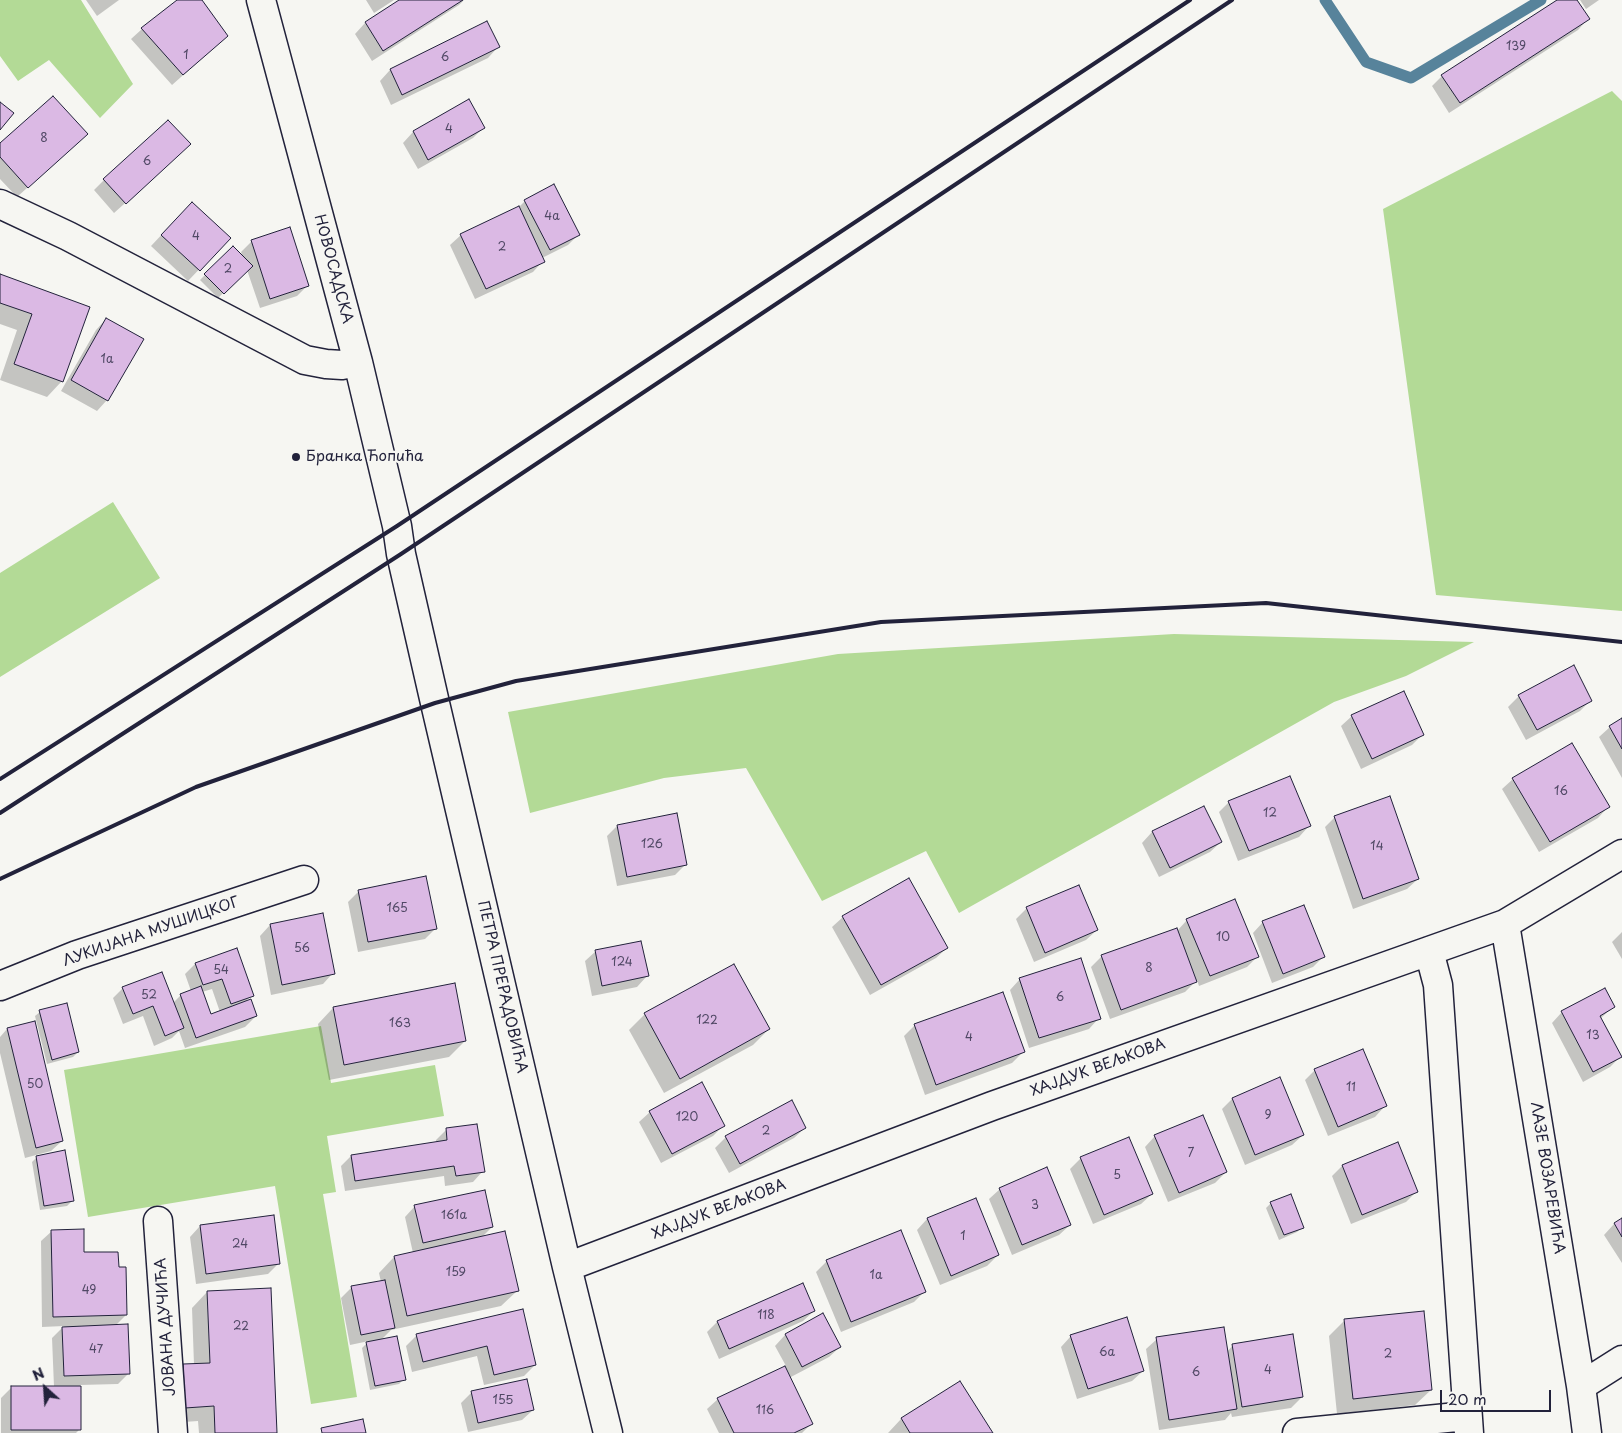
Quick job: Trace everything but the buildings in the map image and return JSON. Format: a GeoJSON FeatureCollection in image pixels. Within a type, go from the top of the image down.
{"type":"FeatureCollection","features":[{"type":"Feature","properties":{"kind":"street","name":"НОВОСАДСКА"},"geometry":{"type":"LineString","coordinates":[[261,0],[358,362],[399,540]]}},
{"type":"Feature","properties":{"kind":"street"},"geometry":{"type":"LineString","coordinates":[[0,204],[76,241],[305,360],[342,365],[358,362]]}},
{"type":"Feature","properties":{"kind":"street","name":"ПЕТРА ПРЕРАДОВИЋА"},"geometry":{"type":"LineString","coordinates":[[399,540],[435,703],[567,1267],[608,1433]]}},
{"type":"Feature","properties":{"kind":"street","name":"ХАЈДУК ВЕЉКОВА"},"geometry":{"type":"LineString","coordinates":[[567,1267],[992,1106],[1505,924],[1622,854]]}},
{"type":"Feature","properties":{"kind":"street","name":"ЛУКИЈАНА МУШИЦКОГ"},"geometry":{"type":"LineString","coordinates":[[0,986],[77,956],[304,880]]}},
{"type":"Feature","properties":{"kind":"street","name":"ЛАЗЕ ВОЗАРЕВИЋА"},"geometry":{"type":"LineString","coordinates":[[1505,924],[1581,1386],[1587,1433]]}},
{"type":"Feature","properties":{"kind":"street"},"geometry":{"type":"LineString","coordinates":[[1297,1433],[1468,1425],[1438,985],[1429,950]]}},
{"type":"Feature","properties":{"kind":"street","name":"ЈОВАНА ДУЧИЋА"},"geometry":{"type":"LineString","coordinates":[[158,1221],[173,1433]]}},
{"type":"Feature","properties":{"kind":"street"},"geometry":{"type":"LineString","coordinates":[[1581,1386],[1622,1360]]}},
{"type":"Feature","properties":{"kind":"green space"},"geometry":{"type":"Polygon","coordinates":[[[0,0],[81,0],[133,84],[100,118],[49,60],[18,81],[0,56],[0,0]]]}},
{"type":"Feature","properties":{"kind":"green space"},"geometry":{"type":"Polygon","coordinates":[[[1612,91],[1622,101],[1622,611],[1436,595],[1383,209],[1612,91]]]}},
{"type":"Feature","properties":{"kind":"green space"},"geometry":{"type":"Polygon","coordinates":[[[113,502],[160,578],[0,677],[0,573],[113,502]]]}},
{"type":"Feature","properties":{"kind":"green space"},"geometry":{"type":"Polygon","coordinates":[[[1174,634],[1474,642],[1406,676],[1334,702],[959,913],[926,851],[822,901],[746,768],[664,778],[530,813],[508,712],[838,654],[1174,634]]]}},
{"type":"Feature","properties":{"kind":"green space"},"geometry":{"type":"Polygon","coordinates":[[[321,1026],[331,1083],[435,1065],[444,1116],[327,1136],[336,1192],[323,1194],[357,1397],[311,1404],[275,1186],[88,1217],[64,1070],[321,1026]]]}},
{"type":"Feature","properties":{"kind":"waterway"},"geometry":{"type":"LineString","coordinates":[[1325,0],[1366,62],[1411,78],[1541,0]]}},
{"type":"Feature","properties":{"kind":"railway"},"geometry":{"type":"LineString","coordinates":[[0,779],[397,526],[1190,0]]}},
{"type":"Feature","properties":{"kind":"railway"},"geometry":{"type":"LineString","coordinates":[[0,813],[401,554],[1232,0]]}},
{"type":"Feature","properties":{"kind":"railway"},"geometry":{"type":"LineString","coordinates":[[0,879],[196,787],[435,703],[516,681],[881,622],[1266,603],[1622,642]]}},
{"type":"Feature","properties":{"kind":"place","name":"Бранка Ћопића"},"geometry":{"type":"Point","coordinates":[296,457]}}]}
